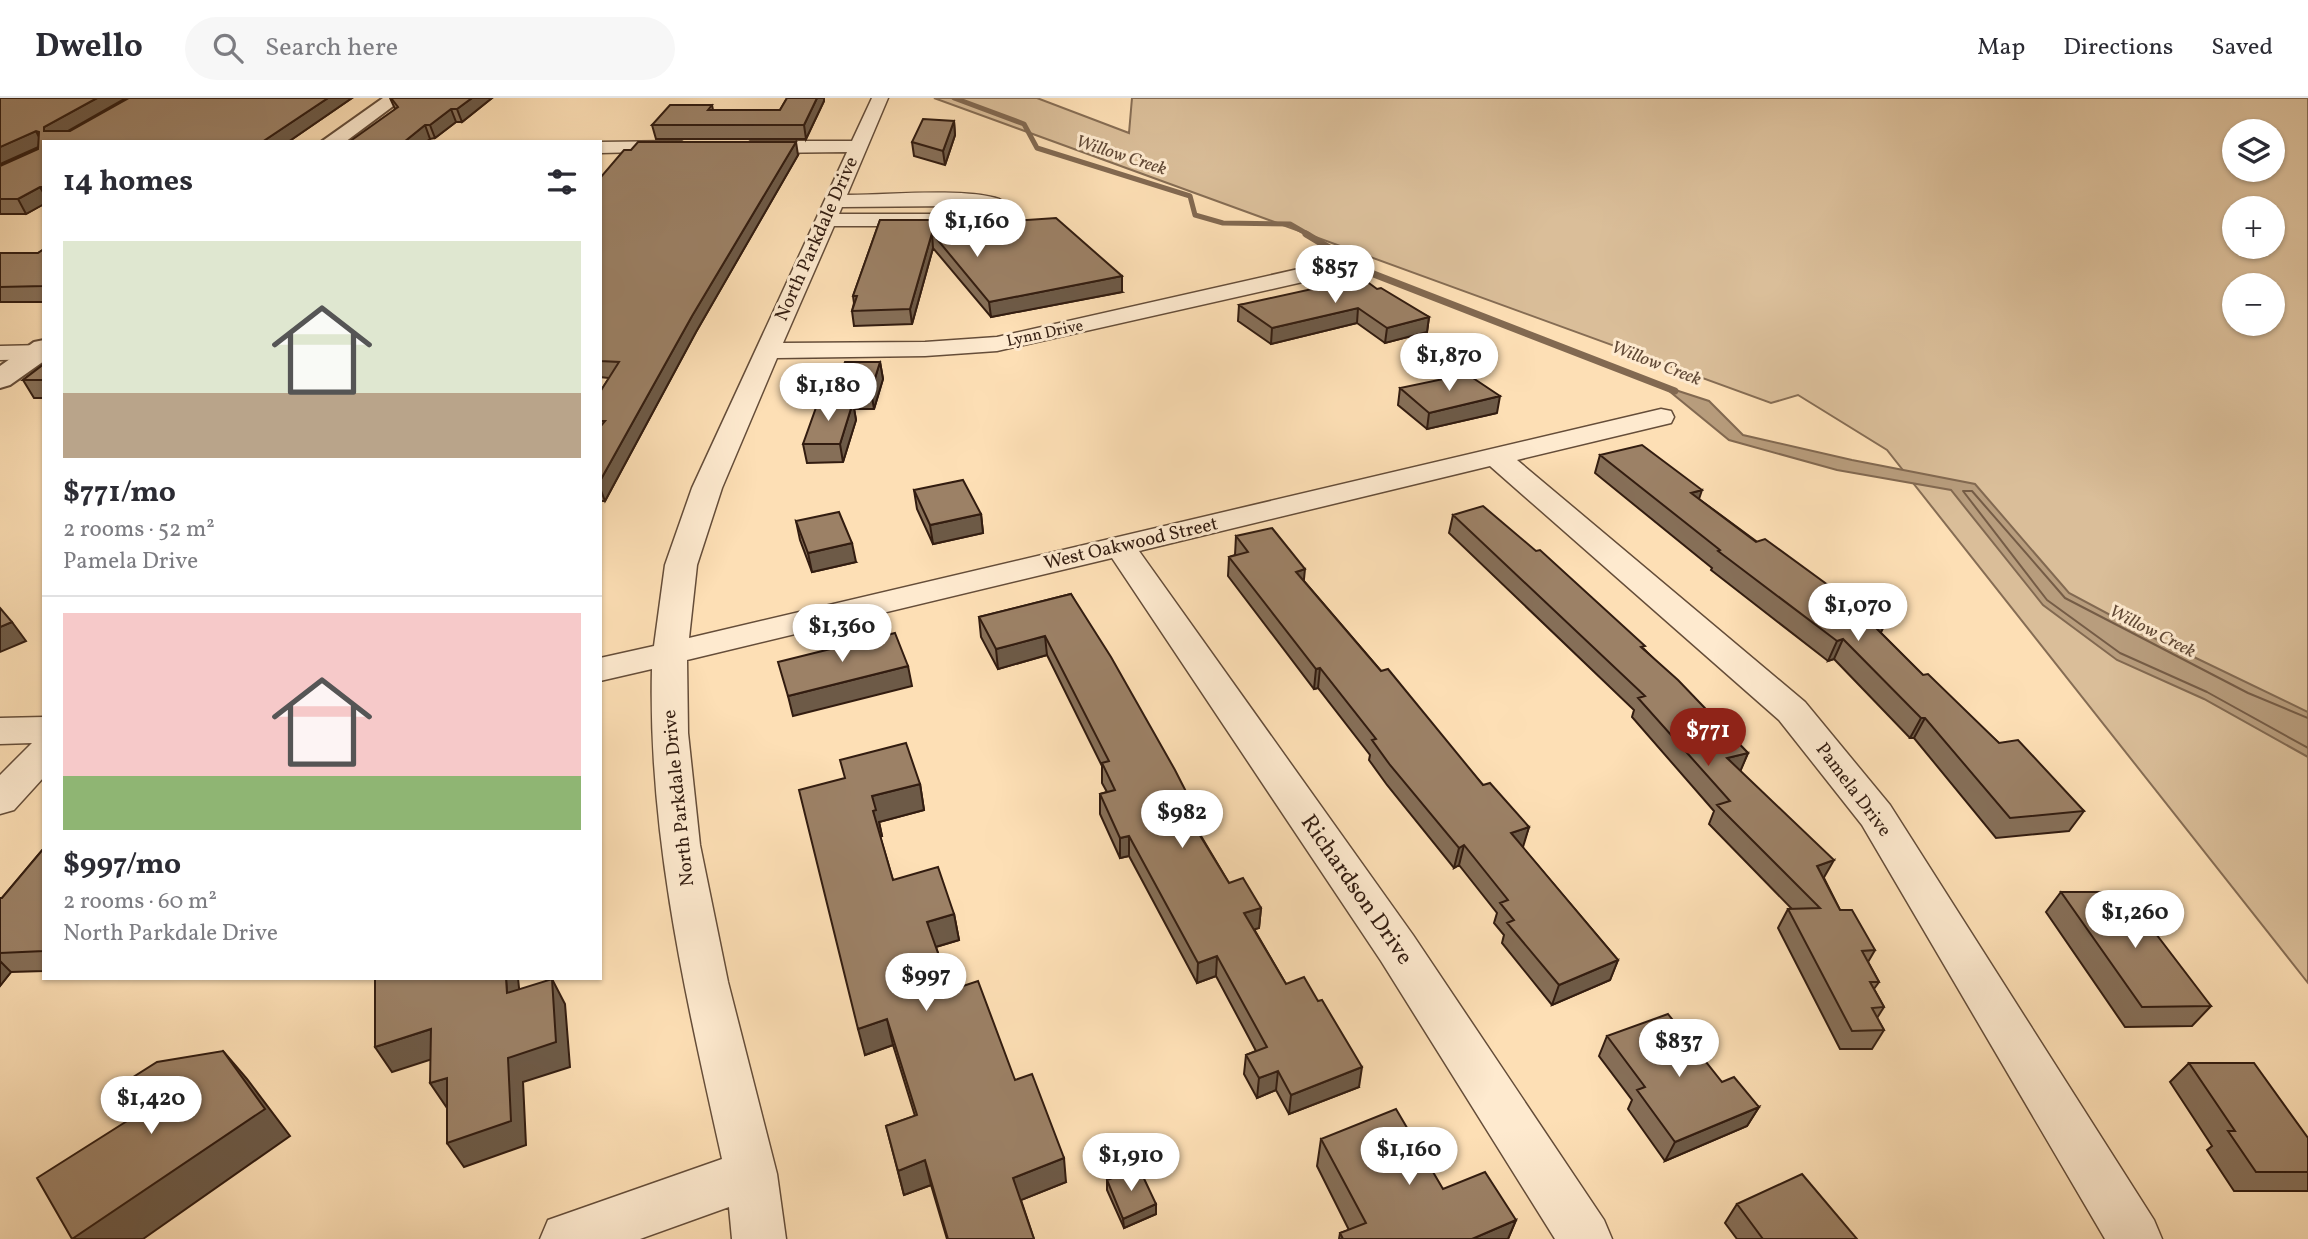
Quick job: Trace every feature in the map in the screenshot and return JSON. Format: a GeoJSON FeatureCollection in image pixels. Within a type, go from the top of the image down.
{"type":"FeatureCollection","features":[{"type":"Feature","properties":{"kind":"street"},"geometry":{"type":"LineString","coordinates":[[334,140],[395,98]]}},
{"type":"Feature","properties":{"kind":"street","name":"North Parkdale Drive"},"geometry":{"type":"LineString","coordinates":[[759,1239],[751,1174],[705,982],[680,845],[669,733],[670,654],[681,565],[707,488],[880,98]]}},
{"type":"Feature","properties":{"kind":"street"},"geometry":{"type":"LineString","coordinates":[[736,147],[858,146]]}},
{"type":"Feature","properties":{"kind":"street"},"geometry":{"type":"LineString","coordinates":[[602,147],[695,147]]}},
{"type":"Feature","properties":{"kind":"street"},"geometry":{"type":"LineString","coordinates":[[0,152],[42,152]]}},
{"type":"Feature","properties":{"kind":"street"},"geometry":{"type":"LineString","coordinates":[[10,170],[42,153]]}},
{"type":"Feature","properties":{"kind":"street"},"geometry":{"type":"LineString","coordinates":[[953,200],[993,203],[998,208],[993,215],[966,220],[830,211],[953,200]]}},
{"type":"Feature","properties":{"kind":"street","name":"Lynn Drive"},"geometry":{"type":"LineString","coordinates":[[768,351],[978,347],[1018,341],[1315,272]]}},
{"type":"Feature","properties":{"kind":"street"},"geometry":{"type":"LineString","coordinates":[[0,353],[42,351]]}},
{"type":"Feature","properties":{"kind":"street"},"geometry":{"type":"LineString","coordinates":[[0,379],[42,351]]}},
{"type":"Feature","properties":{"kind":"street","name":"West Oakwood Street"},"geometry":{"type":"LineString","coordinates":[[602,670],[1661,417]]}},
{"type":"Feature","properties":{"kind":"street","name":"Pamela Drive"},"geometry":{"type":"LineString","coordinates":[[1497,458],[1792,711],[1877,815],[2135,1239]]}},
{"type":"Feature","properties":{"kind":"street","name":"Richardson Drive"},"geometry":{"type":"LineString","coordinates":[[1120,546],[1397,948],[1585,1239]]}},
{"type":"Feature","properties":{"kind":"street"},"geometry":{"type":"LineString","coordinates":[[0,732],[42,730]]}},
{"type":"Feature","properties":{"kind":"street"},"geometry":{"type":"LineString","coordinates":[[0,800],[42,755]]}},
{"type":"Feature","properties":{"kind":"street"},"geometry":{"type":"LineString","coordinates":[[567,1239],[751,1174]]}},
{"type":"Feature","properties":{"kind":"shaded area"},"geometry":{"type":"Polygon","coordinates":[[[934,98],[1037,98],[1129,133],[1132,98],[2308,98],[2308,983],[1887,450],[1798,395],[1771,403],[934,98]]]}},
{"type":"Feature","properties":{"kind":"water"},"geometry":{"type":"Polygon","coordinates":[[[1663,386],[1709,401],[1743,435],[1975,484],[2069,593],[2142,632],[2308,712],[2308,757],[2204,699],[2117,660],[2043,605],[1951,490],[1837,470],[1729,440],[1663,386]]]}},
{"type":"Feature","properties":{"kind":"building"},"geometry":{"type":"Polygon","coordinates":[[[0,98],[97,98],[44,127],[44,131],[70,131],[129,98],[328,98],[265,140],[42,140],[42,187],[18,199],[0,199],[0,166],[38,149],[39,132],[0,147],[0,98]]]}},
{"type":"Feature","properties":{"kind":"building"},"geometry":{"type":"Polygon","coordinates":[[[391,98],[472,98],[457,109],[451,109],[430,125],[425,125],[406,140],[352,140],[398,107],[391,98]]]}},
{"type":"Feature","properties":{"kind":"building"},"geometry":{"type":"Polygon","coordinates":[[[787,98],[817,98],[804,125],[652,125],[670,105],[712,105],[708,110],[780,110],[787,98]]]}},
{"type":"Feature","properties":{"kind":"building"},"geometry":{"type":"Polygon","coordinates":[[[923,119],[954,121],[943,151],[912,142],[923,119]]]}},
{"type":"Feature","properties":{"kind":"building"},"geometry":{"type":"Polygon","coordinates":[[[638,142],[796,142],[692,316],[602,477],[602,425],[605,421],[602,421],[602,389],[619,362],[602,361],[602,176],[624,150],[631,150],[638,142]]]}},
{"type":"Feature","properties":{"kind":"building"},"geometry":{"type":"Polygon","coordinates":[[[1056,218],[1122,276],[989,302],[932,233],[910,309],[852,311],[857,296],[853,296],[880,220],[968,220],[967,224],[1056,218]]]}},
{"type":"Feature","properties":{"kind":"building"},"geometry":{"type":"Polygon","coordinates":[[[42,250],[42,286],[0,287],[0,253],[38,253],[42,250]]]}},
{"type":"Feature","properties":{"kind":"building"},"geometry":{"type":"Polygon","coordinates":[[[1362,278],[1429,317],[1387,328],[1358,308],[1272,328],[1239,305],[1362,278]]]}},
{"type":"Feature","properties":{"kind":"building"},"geometry":{"type":"Polygon","coordinates":[[[845,362],[880,362],[871,391],[834,391],[845,362]]]}},
{"type":"Feature","properties":{"kind":"building"},"geometry":{"type":"Polygon","coordinates":[[[42,366],[42,380],[23,380],[42,366]]]}},
{"type":"Feature","properties":{"kind":"building"},"geometry":{"type":"Polygon","coordinates":[[[1467,374],[1500,396],[1429,413],[1400,388],[1467,374]]]}},
{"type":"Feature","properties":{"kind":"building"},"geometry":{"type":"Polygon","coordinates":[[[818,402],[853,402],[840,444],[803,444],[818,402]]]}},
{"type":"Feature","properties":{"kind":"building"},"geometry":{"type":"Polygon","coordinates":[[[1642,445],[1702,490],[1691,493],[1756,542],[1765,539],[1884,626],[1876,628],[1923,675],[1928,674],[1999,743],[2018,740],[2084,811],[2010,818],[1925,718],[1921,718],[1843,639],[1837,641],[1718,551],[1720,550],[1600,455],[1642,445]]]}},
{"type":"Feature","properties":{"kind":"building"},"geometry":{"type":"Polygon","coordinates":[[[963,480],[981,514],[930,525],[914,490],[963,480]]]}},
{"type":"Feature","properties":{"kind":"building"},"geometry":{"type":"Polygon","coordinates":[[[1483,506],[1536,551],[1540,550],[1645,646],[1641,647],[1678,680],[1748,753],[1727,758],[1834,860],[1817,866],[1840,910],[1852,910],[1875,950],[1862,951],[1879,982],[1870,982],[1884,1007],[1872,1008],[1884,1030],[1852,1031],[1788,909],[1820,908],[1717,805],[1730,801],[1638,698],[1645,696],[1453,515],[1483,506]]]}},
{"type":"Feature","properties":{"kind":"building"},"geometry":{"type":"Polygon","coordinates":[[[839,512],[852,543],[808,553],[796,521],[839,512]]]}},
{"type":"Feature","properties":{"kind":"building"},"geometry":{"type":"Polygon","coordinates":[[[1272,528],[1305,569],[1296,572],[1381,671],[1388,669],[1483,785],[1490,783],[1529,827],[1511,833],[1618,960],[1559,985],[1507,923],[1514,920],[1500,903],[1508,900],[1464,845],[1459,848],[1390,765],[1372,740],[1376,739],[1320,668],[1316,669],[1229,557],[1248,552],[1236,536],[1272,528]]]}},
{"type":"Feature","properties":{"kind":"building"},"geometry":{"type":"Polygon","coordinates":[[[1071,594],[1111,657],[1175,770],[1201,821],[1193,824],[1229,883],[1243,878],[1261,908],[1244,913],[1286,984],[1304,977],[1318,1001],[1322,1000],[1362,1067],[1291,1095],[1278,1071],[1259,1078],[1246,1055],[1267,1047],[1217,956],[1198,963],[1129,836],[1120,838],[1100,794],[1115,790],[1102,763],[1109,761],[1045,636],[996,649],[979,617],[1071,594]]]}},
{"type":"Feature","properties":{"kind":"building"},"geometry":{"type":"Polygon","coordinates":[[[0,608],[12,622],[0,627],[0,608]]]}},
{"type":"Feature","properties":{"kind":"building"},"geometry":{"type":"Polygon","coordinates":[[[895,633],[908,666],[788,696],[778,662],[895,633]]]}},
{"type":"Feature","properties":{"kind":"building"},"geometry":{"type":"Polygon","coordinates":[[[906,743],[920,784],[872,796],[876,810],[873,811],[893,880],[938,867],[954,914],[927,922],[951,990],[978,981],[1015,1080],[1032,1074],[1064,1158],[1013,1178],[1034,1239],[948,1239],[925,1160],[898,1171],[886,1126],[917,1115],[887,1019],[858,1029],[799,790],[845,778],[840,760],[906,743]]]}},
{"type":"Feature","properties":{"kind":"building"},"geometry":{"type":"Polygon","coordinates":[[[42,850],[42,951],[0,953],[2,898],[42,850]]]}},
{"type":"Feature","properties":{"kind":"building"},"geometry":{"type":"Polygon","coordinates":[[[2061,892],[2124,892],[2211,1006],[2142,1007],[2061,892]]]}},
{"type":"Feature","properties":{"kind":"building"},"geometry":{"type":"Polygon","coordinates":[[[375,980],[506,980],[507,993],[552,980],[556,1042],[508,1058],[511,1121],[447,1143],[447,1078],[430,1083],[431,1029],[375,1047],[375,980]]]}},
{"type":"Feature","properties":{"kind":"building"},"geometry":{"type":"Polygon","coordinates":[[[1668,1014],[1722,1082],[1734,1077],[1759,1107],[1675,1142],[1637,1090],[1645,1087],[1607,1036],[1668,1014]]]}},
{"type":"Feature","properties":{"kind":"building"},"geometry":{"type":"Polygon","coordinates":[[[223,1051],[265,1109],[72,1239],[37,1178],[127,1121],[108,1093],[157,1062],[223,1051]]]}},
{"type":"Feature","properties":{"kind":"building"},"geometry":{"type":"Polygon","coordinates":[[[2189,1063],[2254,1063],[2308,1138],[2308,1172],[2256,1172],[2228,1131],[2235,1131],[2189,1063]]]}},
{"type":"Feature","properties":{"kind":"building"},"geometry":{"type":"Polygon","coordinates":[[[1396,1109],[1443,1189],[1485,1172],[1516,1220],[1472,1239],[1343,1239],[1340,1233],[1366,1223],[1321,1139],[1396,1109]]]}},
{"type":"Feature","properties":{"kind":"building"},"geometry":{"type":"Polygon","coordinates":[[[1139,1168],[1156,1204],[1123,1219],[1107,1180],[1139,1168]]]}},
{"type":"Feature","properties":{"kind":"building"},"geometry":{"type":"Polygon","coordinates":[[[1802,1174],[1857,1239],[1763,1239],[1737,1204],[1802,1174]]]}},
{"type":"Feature","properties":{"kind":"waterway","name":"Willow Creek"},"geometry":{"type":"LineString","coordinates":[[954,98],[1024,124],[1037,148],[1190,196],[1195,215],[1223,223],[1290,224],[1309,235]]}},
{"type":"Feature","properties":{"kind":"waterway","name":"Willow Creek"},"geometry":{"type":"LineString","coordinates":[[1306,234],[1371,273],[1675,391]]}}]}
